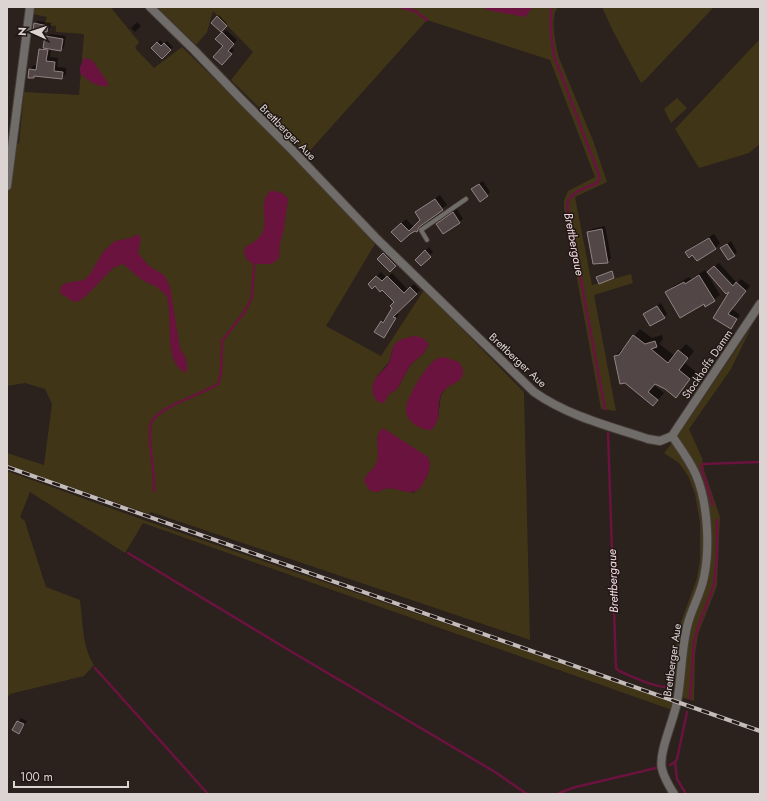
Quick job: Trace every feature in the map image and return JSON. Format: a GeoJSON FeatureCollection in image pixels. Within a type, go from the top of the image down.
{"type":"FeatureCollection","features":[{"type":"Feature","properties":{"kind":"street"},"geometry":{"type":"LineString","coordinates":[[7,186],[30,7]]}},
{"type":"Feature","properties":{"kind":"street","name":"Brettberger Aue"},"geometry":{"type":"LineString","coordinates":[[150,7],[194,50],[240,100],[292,150],[376,238],[534,392],[563,410],[648,439],[660,441],[672,436],[687,456],[697,476],[705,512],[707,538],[704,578],[688,623],[677,702],[661,758],[662,768],[667,782],[674,794]]}},
{"type":"Feature","properties":{"kind":"street","name":"Stockhoffs Damm"},"geometry":{"type":"LineString","coordinates":[[672,436],[760,304]]}},
{"type":"Feature","properties":{"kind":"lane"},"geometry":{"type":"LineString","coordinates":[[427,240],[421,230],[466,199]]}},
{"type":"Feature","properties":{"kind":"shaded area"},"geometry":{"type":"Polygon","coordinates":[[[34,7],[114,7],[112,9],[139,42],[135,48],[154,68],[182,47],[280,144],[352,219],[375,244],[326,326],[381,356],[424,290],[524,392],[530,640],[151,512],[149,514],[7,465],[7,453],[44,465],[52,404],[45,389],[25,383],[7,386],[7,186],[16,144],[19,144],[24,92],[79,95],[84,34],[56,32],[56,26],[44,25],[47,17],[33,14],[34,7]],[[429,344],[393,348],[389,362],[377,376],[389,394],[397,389],[411,364],[423,354],[429,344]],[[445,390],[410,396],[438,418],[441,395],[445,390]],[[377,436],[379,452],[377,464],[370,472],[383,489],[390,488],[414,493],[427,477],[430,463],[377,436]]]}},
{"type":"Feature","properties":{"kind":"shaded area"},"geometry":{"type":"Polygon","coordinates":[[[157,7],[558,7],[555,12],[554,24],[559,58],[594,143],[607,182],[575,197],[592,285],[631,274],[633,283],[594,295],[616,411],[601,409],[564,208],[564,200],[568,191],[595,177],[550,60],[427,20],[307,154],[231,80],[253,52],[213,11],[207,32],[196,45],[157,7]]]}},
{"type":"Feature","properties":{"kind":"shaded area"},"geometry":{"type":"Polygon","coordinates":[[[533,7],[525,17],[487,10],[485,8],[533,7]]]}},
{"type":"Feature","properties":{"kind":"shaded area"},"geometry":{"type":"Polygon","coordinates":[[[602,7],[714,7],[641,83],[602,7]]]}},
{"type":"Feature","properties":{"kind":"shaded area"},"geometry":{"type":"Polygon","coordinates":[[[760,39],[760,144],[749,153],[699,168],[675,129],[760,39]]]}},
{"type":"Feature","properties":{"kind":"shaded area"},"geometry":{"type":"Polygon","coordinates":[[[84,58],[93,61],[108,83],[108,86],[96,85],[80,73],[80,67],[84,58]]]}},
{"type":"Feature","properties":{"kind":"shaded area"},"geometry":{"type":"Polygon","coordinates":[[[677,98],[687,108],[671,123],[664,109],[677,98]]]}},
{"type":"Feature","properties":{"kind":"shaded area"},"geometry":{"type":"Polygon","coordinates":[[[270,191],[280,192],[288,199],[284,229],[280,243],[279,258],[270,264],[254,264],[247,260],[244,252],[246,246],[262,234],[264,227],[265,198],[270,191]]]}},
{"type":"Feature","properties":{"kind":"shaded area"},"geometry":{"type":"Polygon","coordinates":[[[137,234],[141,238],[138,253],[148,265],[165,276],[170,287],[180,348],[186,358],[186,373],[175,363],[172,355],[167,296],[157,287],[142,280],[123,264],[113,268],[86,296],[79,301],[74,302],[60,293],[61,286],[66,283],[84,280],[90,274],[103,252],[115,241],[131,238],[137,234]]]}},
{"type":"Feature","properties":{"kind":"shaded area"},"geometry":{"type":"Polygon","coordinates":[[[752,326],[731,369],[689,429],[702,458],[704,470],[720,517],[717,586],[698,634],[695,654],[694,701],[674,695],[675,657],[678,630],[697,578],[700,559],[700,523],[695,494],[688,476],[679,463],[664,453],[679,434],[752,326]]]}},
{"type":"Feature","properties":{"kind":"shaded area"},"geometry":{"type":"Polygon","coordinates":[[[415,336],[423,338],[429,344],[423,354],[411,364],[397,389],[389,394],[384,403],[378,402],[375,399],[372,388],[376,377],[388,364],[392,350],[397,342],[415,336]]]}},
{"type":"Feature","properties":{"kind":"shaded area"},"geometry":{"type":"Polygon","coordinates":[[[444,357],[459,362],[463,374],[458,382],[444,390],[441,395],[438,417],[435,426],[431,430],[423,429],[411,422],[408,418],[406,410],[409,398],[426,369],[436,359],[444,357]]]}},
{"type":"Feature","properties":{"kind":"shaded area"},"geometry":{"type":"Polygon","coordinates":[[[383,428],[428,457],[430,468],[421,487],[416,491],[410,492],[385,489],[378,492],[370,491],[364,481],[376,464],[378,456],[377,438],[378,434],[383,428]]]}},
{"type":"Feature","properties":{"kind":"shaded area"},"geometry":{"type":"Polygon","coordinates":[[[7,471],[149,522],[614,681],[674,703],[672,710],[143,523],[125,553],[30,492],[20,517],[25,521],[46,587],[80,600],[85,642],[94,665],[84,676],[10,694],[7,699],[7,471]]]}},
{"type":"Feature","properties":{"kind":"building"},"geometry":{"type":"Polygon","coordinates":[[[217,16],[227,26],[221,32],[211,23],[217,16]]]}},
{"type":"Feature","properties":{"kind":"building"},"geometry":{"type":"Polygon","coordinates":[[[34,23],[48,26],[47,32],[33,30],[34,23]]]}},
{"type":"Feature","properties":{"kind":"building"},"geometry":{"type":"Polygon","coordinates":[[[222,32],[234,44],[228,51],[232,54],[222,65],[213,57],[223,46],[215,39],[222,32]]]}},
{"type":"Feature","properties":{"kind":"building"},"geometry":{"type":"Polygon","coordinates":[[[45,36],[63,39],[61,51],[43,48],[45,36]]]}},
{"type":"Feature","properties":{"kind":"building"},"geometry":{"type":"Polygon","coordinates":[[[157,42],[161,46],[164,43],[171,50],[162,59],[151,48],[157,42]]]}},
{"type":"Feature","properties":{"kind":"building"},"geometry":{"type":"Polygon","coordinates":[[[39,49],[48,50],[46,61],[55,62],[54,71],[63,72],[62,79],[34,76],[34,78],[28,78],[29,69],[36,70],[39,49]]]}},
{"type":"Feature","properties":{"kind":"building"},"geometry":{"type":"Polygon","coordinates":[[[479,184],[488,196],[480,202],[471,189],[479,184]]]}},
{"type":"Feature","properties":{"kind":"building"},"geometry":{"type":"Polygon","coordinates":[[[435,199],[443,210],[419,227],[417,232],[415,231],[410,234],[401,242],[391,232],[401,223],[409,231],[420,220],[415,212],[435,199]]]}},
{"type":"Feature","properties":{"kind":"building"},"geometry":{"type":"Polygon","coordinates":[[[453,212],[460,223],[443,234],[436,224],[453,212]]]}},
{"type":"Feature","properties":{"kind":"building"},"geometry":{"type":"Polygon","coordinates":[[[602,229],[608,263],[593,264],[587,232],[602,229]]]}},
{"type":"Feature","properties":{"kind":"building"},"geometry":{"type":"Polygon","coordinates":[[[709,238],[716,249],[697,261],[692,255],[689,258],[685,252],[709,238]]]}},
{"type":"Feature","properties":{"kind":"building"},"geometry":{"type":"Polygon","coordinates":[[[727,244],[735,256],[728,260],[720,248],[727,244]]]}},
{"type":"Feature","properties":{"kind":"building"},"geometry":{"type":"Polygon","coordinates":[[[425,250],[431,257],[421,266],[415,260],[425,250]]]}},
{"type":"Feature","properties":{"kind":"building"},"geometry":{"type":"Polygon","coordinates":[[[383,253],[396,266],[390,272],[377,259],[383,253]]]}},
{"type":"Feature","properties":{"kind":"building"},"geometry":{"type":"Polygon","coordinates":[[[714,266],[733,286],[736,282],[746,291],[728,314],[737,319],[731,329],[713,318],[729,292],[726,294],[707,272],[714,266]]]}},
{"type":"Feature","properties":{"kind":"building"},"geometry":{"type":"Polygon","coordinates":[[[612,271],[614,278],[599,284],[596,277],[612,271]]]}},
{"type":"Feature","properties":{"kind":"building"},"geometry":{"type":"Polygon","coordinates":[[[699,275],[715,301],[705,307],[704,304],[680,318],[665,292],[684,282],[685,284],[699,275]]]}},
{"type":"Feature","properties":{"kind":"building"},"geometry":{"type":"Polygon","coordinates":[[[376,276],[382,281],[387,276],[404,293],[410,287],[417,294],[393,317],[396,318],[384,338],[374,332],[381,321],[383,323],[392,308],[390,306],[394,302],[382,290],[380,292],[375,286],[372,289],[368,284],[376,276]]]}},
{"type":"Feature","properties":{"kind":"building"},"geometry":{"type":"Polygon","coordinates":[[[657,306],[665,318],[650,326],[643,314],[657,306]]]}},
{"type":"Feature","properties":{"kind":"building"},"geometry":{"type":"Polygon","coordinates":[[[633,335],[645,344],[655,341],[657,347],[651,349],[668,363],[678,350],[688,358],[679,370],[690,379],[676,398],[665,389],[655,384],[648,392],[658,400],[653,406],[625,383],[620,384],[614,356],[619,355],[633,335]]]}},
{"type":"Feature","properties":{"kind":"building"},"geometry":{"type":"Polygon","coordinates":[[[17,721],[24,724],[19,734],[12,730],[17,721]]]}},
{"type":"Feature","properties":{"kind":"waterway"},"geometry":{"type":"LineString","coordinates":[[400,7],[415,11],[427,20]]}},
{"type":"Feature","properties":{"kind":"waterway","name":"Brettbergaue"},"geometry":{"type":"LineString","coordinates":[[551,7],[551,34],[554,56],[599,175],[599,180],[597,183],[574,194],[568,201],[567,206],[605,409]]}},
{"type":"Feature","properties":{"kind":"waterway"},"geometry":{"type":"LineString","coordinates":[[154,491],[150,443],[151,422],[164,410],[218,384],[221,373],[222,341],[245,311],[252,297],[254,264]]}},
{"type":"Feature","properties":{"kind":"waterway","name":"Brettbergaue"},"geometry":{"type":"LineString","coordinates":[[608,433],[616,668],[619,671],[646,682],[660,686],[672,687]]}},
{"type":"Feature","properties":{"kind":"waterway"},"geometry":{"type":"LineString","coordinates":[[713,505],[701,467],[703,464],[760,462]]}},
{"type":"Feature","properties":{"kind":"waterway"},"geometry":{"type":"LineString","coordinates":[[690,699],[694,641],[714,585],[717,558],[717,520]]}},
{"type":"Feature","properties":{"kind":"waterway"},"geometry":{"type":"LineString","coordinates":[[128,553],[495,772],[527,794]]}},
{"type":"Feature","properties":{"kind":"waterway"},"geometry":{"type":"LineString","coordinates":[[95,668],[208,794]]}},
{"type":"Feature","properties":{"kind":"waterway"},"geometry":{"type":"LineString","coordinates":[[686,794],[677,779],[675,762],[677,759],[687,712]]}},
{"type":"Feature","properties":{"kind":"waterway","name":"Brettbergaue"},"geometry":{"type":"LineString","coordinates":[[670,765],[675,762]]}},
{"type":"Feature","properties":{"kind":"waterway","name":"Brettbergaue"},"geometry":{"type":"LineString","coordinates":[[557,794],[572,788],[656,768]]}},
{"type":"Feature","properties":{"kind":"railway"},"geometry":{"type":"LineString","coordinates":[[7,467],[760,731]]}}]}
